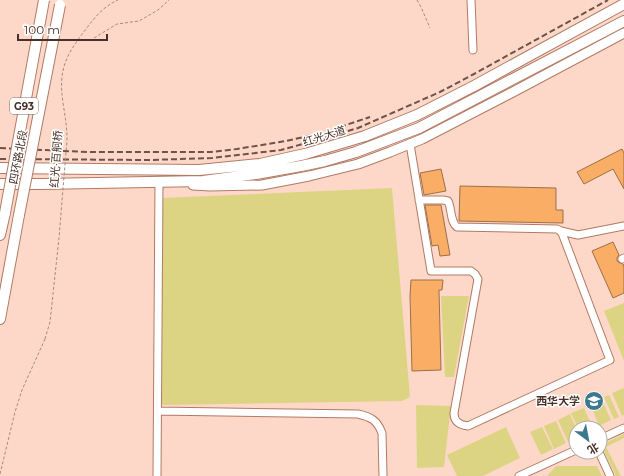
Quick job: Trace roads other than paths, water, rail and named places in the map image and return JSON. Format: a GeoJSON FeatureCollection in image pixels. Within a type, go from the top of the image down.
{"type":"FeatureCollection","features":[{"type":"Feature","properties":{"kind":"highway","name":"四环路北段"},"geometry":{"type":"LineString","coordinates":[[0,235],[44,0]]}},
{"type":"Feature","properties":{"kind":"highway","name":"四环路北段"},"geometry":{"type":"LineString","coordinates":[[0,319],[60,2]]}},
{"type":"Feature","properties":{"kind":"highway","name":"红光大道"},"geometry":{"type":"LineString","coordinates":[[0,168],[199,170],[260,164],[305,154],[365,136],[417,114],[474,86],[624,4]]}},
{"type":"Feature","properties":{"kind":"highway","name":"红光大道"},"geometry":{"type":"LineString","coordinates":[[0,184],[203,181],[256,174],[325,161],[356,152],[418,128],[624,21]]}},
{"type":"Feature","properties":{"kind":"main road"},"geometry":{"type":"LineString","coordinates":[[163,182],[210,186],[262,185],[351,166],[422,139],[624,33]]}},
{"type":"Feature","properties":{"kind":"street"},"geometry":{"type":"LineString","coordinates":[[471,0],[473,50]]}},
{"type":"Feature","properties":{"kind":"street"},"geometry":{"type":"LineString","coordinates":[[410,144],[431,270],[471,271],[478,279],[454,413],[455,419],[459,424],[468,426],[610,360],[561,231]]}},
{"type":"Feature","properties":{"kind":"street"},"geometry":{"type":"LineString","coordinates":[[157,476],[163,182]]}},
{"type":"Feature","properties":{"kind":"street"},"geometry":{"type":"LineString","coordinates":[[419,200],[448,201],[454,224],[457,227],[557,229],[578,235],[624,226]]}},
{"type":"Feature","properties":{"kind":"street"},"geometry":{"type":"LineString","coordinates":[[158,411],[358,414],[368,416],[375,421],[382,433],[382,476]]}},
{"type":"Feature","properties":{"kind":"street"},"geometry":{"type":"LineString","coordinates":[[608,435],[624,428]]}},
{"type":"Feature","properties":{"kind":"street"},"geometry":{"type":"LineString","coordinates":[[519,476],[568,454]]}},
{"type":"Feature","properties":{"kind":"street"},"geometry":{"type":"LineString","coordinates":[[603,460],[610,476]]}},
{"type":"Feature","properties":{"kind":"railway"},"geometry":{"type":"LineString","coordinates":[[0,159],[150,160],[212,158],[281,150],[358,128],[440,92],[608,0]]}},
{"type":"Feature","properties":{"kind":"railway"},"geometry":{"type":"LineString","coordinates":[[340,127],[370,117]]}},
{"type":"Feature","properties":{"kind":"railway"},"geometry":{"type":"LineString","coordinates":[[0,148],[87,152],[211,152],[286,141],[321,133]]}},
{"type":"Feature","properties":{"kind":"place","name":"西华大学"},"geometry":{"type":"Point","coordinates":[594,401]}}]}
